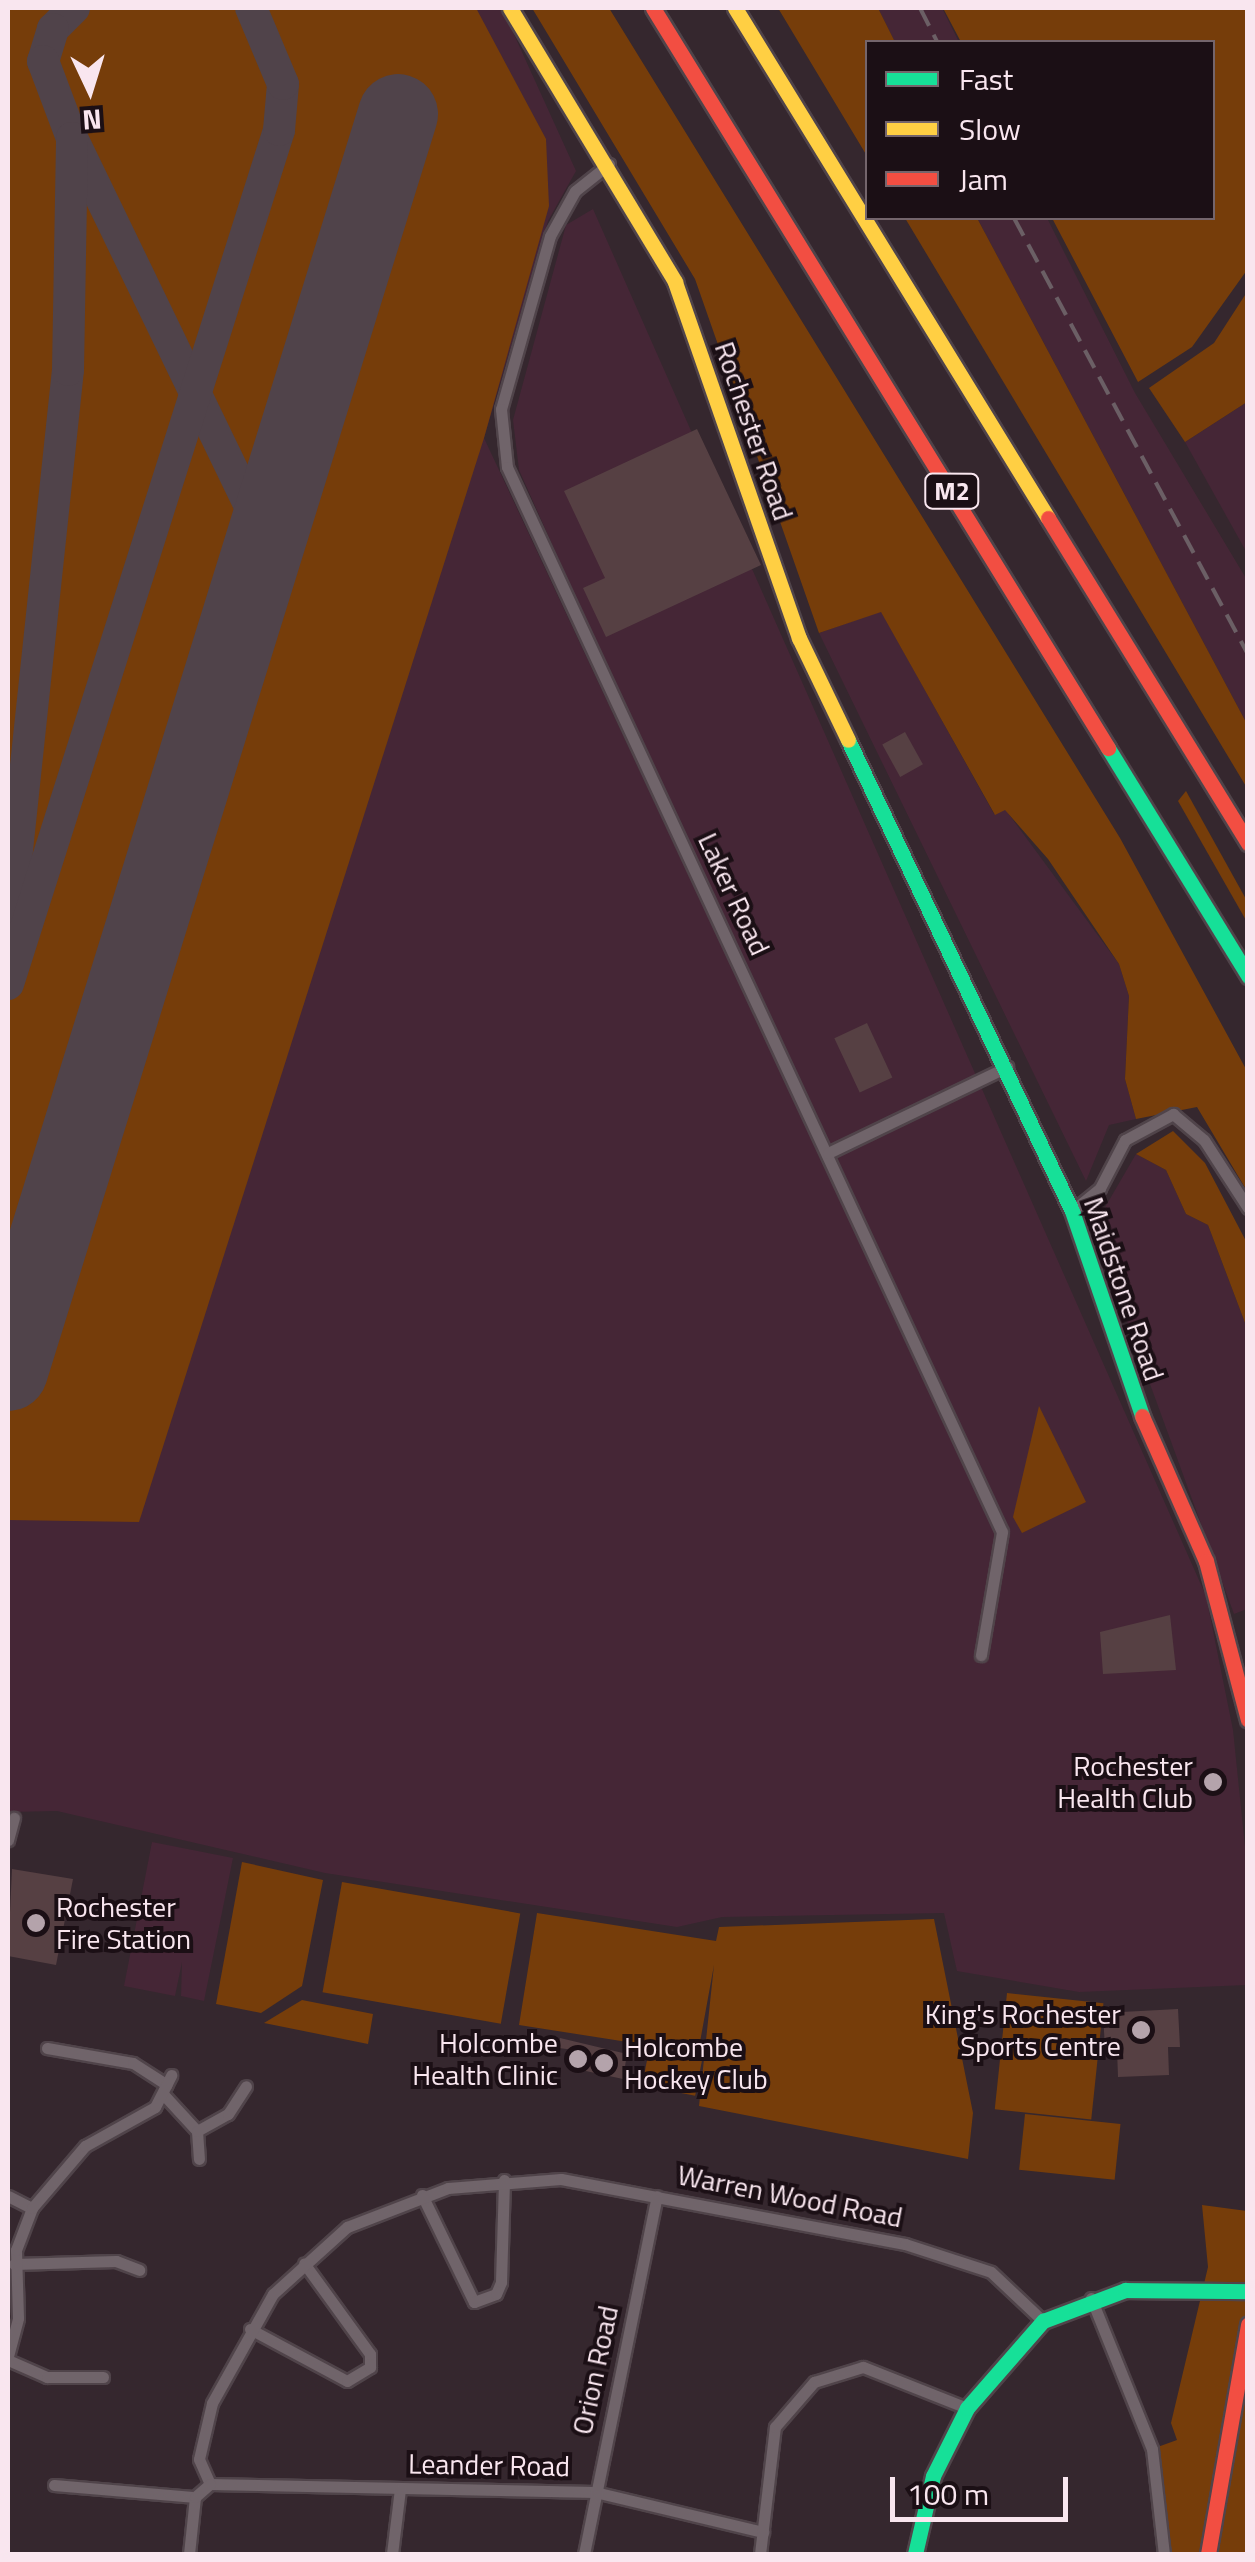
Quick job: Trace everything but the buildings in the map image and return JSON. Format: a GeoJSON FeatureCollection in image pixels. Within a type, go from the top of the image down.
{"type":"FeatureCollection","features":[{"type":"Feature","properties":{"kind":"main road","name":"Rochester Road"},"geometry":{"type":"LineString","coordinates":[[510,8],[609,164],[674,282],[799,638],[919,887]]}},
{"type":"Feature","properties":{"kind":"main road","name":"M2"},"geometry":{"type":"LineString","coordinates":[[653,8],[1248,976]]}},
{"type":"Feature","properties":{"kind":"main road","name":"M2"},"geometry":{"type":"LineString","coordinates":[[735,8],[865,220]]}},
{"type":"Feature","properties":{"kind":"main road","name":"M2"},"geometry":{"type":"LineString","coordinates":[[865,220],[1248,843]]}},
{"type":"Feature","properties":{"kind":"main road","name":"Maidstone Road"},"geometry":{"type":"LineString","coordinates":[[919,887],[1008,1067],[1072,1211],[1138,1406],[1206,1561],[1248,1720]]}},
{"type":"Feature","properties":{"kind":"main road"},"geometry":{"type":"LineString","coordinates":[[915,2554],[934,2476],[967,2408],[1043,2321],[1090,2298],[1150,2288],[1248,2291]]}},
{"type":"Feature","properties":{"kind":"main road"},"geometry":{"type":"LineString","coordinates":[[1208,2554],[1248,2324]]}},
{"type":"Feature","properties":{"kind":"street","name":"Laker Road"},"geometry":{"type":"LineString","coordinates":[[609,164],[576,191],[550,236],[501,409],[507,467],[1002,1532],[981,1656]]}},
{"type":"Feature","properties":{"kind":"street"},"geometry":{"type":"LineString","coordinates":[[828,1153],[1008,1067]]}},
{"type":"Feature","properties":{"kind":"street"},"geometry":{"type":"LineString","coordinates":[[1072,1211],[1100,1188],[1125,1140],[1173,1114],[1204,1140],[1248,1208]]}},
{"type":"Feature","properties":{"kind":"street"},"geometry":{"type":"LineString","coordinates":[[8,1840],[14,1818]]}},
{"type":"Feature","properties":{"kind":"street"},"geometry":{"type":"LineString","coordinates":[[47,2048],[133,2063],[167,2084],[197,2131],[199,2159]]}},
{"type":"Feature","properties":{"kind":"street"},"geometry":{"type":"LineString","coordinates":[[103,2377],[47,2377],[8,2358],[14,2264],[32,2208],[86,2146],[144,2115],[167,2084]]}},
{"type":"Feature","properties":{"kind":"street"},"geometry":{"type":"LineString","coordinates":[[197,2131],[228,2114],[246,2086]]}},
{"type":"Feature","properties":{"kind":"street","name":"Warren Wood Road"},"geometry":{"type":"LineString","coordinates":[[210,2484],[199,2473],[204,2434],[228,2364],[250,2329],[304,2264],[347,2227],[422,2195],[504,2180],[561,2179],[657,2196],[956,2257],[1011,2286],[1043,2321]]}},
{"type":"Feature","properties":{"kind":"street"},"geometry":{"type":"LineString","coordinates":[[422,2195],[474,2302],[496,2294],[502,2282],[504,2180]]}},
{"type":"Feature","properties":{"kind":"street"},"geometry":{"type":"LineString","coordinates":[[8,2196],[32,2208]]}},
{"type":"Feature","properties":{"kind":"street","name":"Orion Road"},"geometry":{"type":"LineString","coordinates":[[584,2554],[657,2196]]}},
{"type":"Feature","properties":{"kind":"street"},"geometry":{"type":"LineString","coordinates":[[14,2264],[116,2262],[139,2270]]}},
{"type":"Feature","properties":{"kind":"street"},"geometry":{"type":"LineString","coordinates":[[250,2329],[347,2381],[370,2367],[370,2354],[304,2264]]}},
{"type":"Feature","properties":{"kind":"street"},"geometry":{"type":"LineString","coordinates":[[1090,2298],[1152,2449],[1164,2554]]}},
{"type":"Feature","properties":{"kind":"street"},"geometry":{"type":"LineString","coordinates":[[760,2554],[775,2427],[814,2382],[862,2367],[967,2408]]}},
{"type":"Feature","properties":{"kind":"street"},"geometry":{"type":"LineString","coordinates":[[189,2554],[195,2497],[210,2484]]}},
{"type":"Feature","properties":{"kind":"street","name":"Leander Road"},"geometry":{"type":"LineString","coordinates":[[210,2484],[595,2492],[762,2532]]}},
{"type":"Feature","properties":{"kind":"street"},"geometry":{"type":"LineString","coordinates":[[54,2485],[195,2497]]}},
{"type":"Feature","properties":{"kind":"street"},"geometry":{"type":"LineString","coordinates":[[392,2554],[400,2488]]}},
{"type":"Feature","properties":{"kind":"shaded area"},"geometry":{"type":"Polygon","coordinates":[[[8,8],[502,8],[576,171],[548,221],[484,438],[915,1359],[519,470],[513,420],[566,225],[593,209],[1206,1596],[1233,1730],[1247,1866],[1247,1985],[1079,1992],[957,1971],[944,1913],[722,1917],[677,1927],[325,1873],[57,1811],[8,1812],[8,8]]]}},
{"type":"Feature","properties":{"kind":"shaded area"},"geometry":{"type":"Polygon","coordinates":[[[8,8],[476,8],[546,139],[549,206],[484,438],[139,1522],[8,1520],[8,8]]]}},
{"type":"Feature","properties":{"kind":"shaded area"},"geometry":{"type":"Polygon","coordinates":[[[532,8],[609,8],[1120,838],[1247,1071],[1247,1191],[1197,1107],[1136,1119],[1125,1079],[1129,996],[1119,964],[1048,859],[1005,810],[995,815],[881,612],[819,633],[695,279],[532,8]]]}},
{"type":"Feature","properties":{"kind":"shaded area"},"geometry":{"type":"Polygon","coordinates":[[[778,8],[878,8],[894,40],[865,40],[865,153],[778,8]]]}},
{"type":"Feature","properties":{"kind":"shaded area"},"geometry":{"type":"Polygon","coordinates":[[[878,8],[942,8],[958,40],[894,40],[878,8]]]}},
{"type":"Feature","properties":{"kind":"shaded area"},"geometry":{"type":"Polygon","coordinates":[[[943,8],[1247,8],[1247,270],[1192,347],[1138,382],[1053,220],[1215,220],[1215,40],[960,40],[943,8]]]}},
{"type":"Feature","properties":{"kind":"shaded area"},"geometry":{"type":"Polygon","coordinates":[[[906,220],[978,220],[1247,724],[1247,788],[906,220]]]}},
{"type":"Feature","properties":{"kind":"shaded area"},"geometry":{"type":"Polygon","coordinates":[[[978,220],[1048,220],[1135,393],[1247,580],[1247,724],[978,220]]]}},
{"type":"Feature","properties":{"kind":"shaded area"},"geometry":{"type":"Polygon","coordinates":[[[1247,292],[1247,402],[1185,442],[1149,388],[1214,343],[1247,292]]]}},
{"type":"Feature","properties":{"kind":"shaded area"},"geometry":{"type":"Polygon","coordinates":[[[1247,402],[1247,553],[1185,442],[1247,402]]]}},
{"type":"Feature","properties":{"kind":"shaded area"},"geometry":{"type":"Polygon","coordinates":[[[881,611],[994,814],[1005,809],[1119,964],[1129,996],[1125,1079],[1136,1119],[1109,1125],[1086,1181],[819,633],[881,611]]]}},
{"type":"Feature","properties":{"kind":"shaded area"},"geometry":{"type":"Polygon","coordinates":[[[1186,791],[1247,901],[1247,922],[1178,801],[1186,791]]]}},
{"type":"Feature","properties":{"kind":"shaded area"},"geometry":{"type":"Polygon","coordinates":[[[1173,1131],[1205,1163],[1247,1243],[1247,1328],[1208,1225],[1186,1214],[1166,1170],[1136,1154],[1173,1131]]]}},
{"type":"Feature","properties":{"kind":"shaded area"},"geometry":{"type":"Polygon","coordinates":[[[1136,1154],[1166,1170],[1186,1214],[1208,1225],[1247,1328],[1247,1609],[1234,1614],[1093,1228],[1136,1154]]]}},
{"type":"Feature","properties":{"kind":"shaded area"},"geometry":{"type":"Polygon","coordinates":[[[1039,1406],[1086,1502],[1022,1533],[1013,1517],[1039,1406]]]}},
{"type":"Feature","properties":{"kind":"shaded area"},"geometry":{"type":"Polygon","coordinates":[[[152,1842],[233,1858],[204,2001],[181,1996],[182,1962],[175,1996],[124,1986],[152,1842]]]}},
{"type":"Feature","properties":{"kind":"shaded area"},"geometry":{"type":"Polygon","coordinates":[[[242,1862],[323,1880],[302,1986],[261,2013],[216,2004],[242,1862]]]}},
{"type":"Feature","properties":{"kind":"shaded area"},"geometry":{"type":"Polygon","coordinates":[[[342,1882],[520,1913],[501,2024],[323,1992],[342,1882]]]}},
{"type":"Feature","properties":{"kind":"shaded area"},"geometry":{"type":"Polygon","coordinates":[[[537,1913],[716,1941],[719,1927],[934,1919],[973,2113],[968,2159],[699,2106],[714,1965],[698,2053],[519,2025],[537,1913]]]}},
{"type":"Feature","properties":{"kind":"shaded area"},"geometry":{"type":"Polygon","coordinates":[[[1007,1993],[1103,2003],[1091,2119],[995,2109],[1007,1993]]]}},
{"type":"Feature","properties":{"kind":"shaded area"},"geometry":{"type":"Polygon","coordinates":[[[302,2000],[373,2014],[368,2044],[264,2023],[302,2000]]]}},
{"type":"Feature","properties":{"kind":"shaded area"},"geometry":{"type":"Polygon","coordinates":[[[649,2050],[702,2060],[695,2096],[642,2085],[649,2050]]]}},
{"type":"Feature","properties":{"kind":"shaded area"},"geometry":{"type":"Polygon","coordinates":[[[1025,2114],[1120,2124],[1115,2180],[1019,2170],[1025,2114]]]}},
{"type":"Feature","properties":{"kind":"shaded area"},"geometry":{"type":"Polygon","coordinates":[[[1202,2205],[1247,2211],[1247,2554],[1164,2554],[1152,2449],[1177,2440],[1171,2423],[1208,2267],[1202,2205]]]}},
{"type":"Feature","properties":{"kind":"taxiway"},"geometry":{"type":"LineString","coordinates":[[74,8],[53,29],[43,61],[72,138],[266,540]]}},
{"type":"Feature","properties":{"kind":"taxiway"},"geometry":{"type":"LineString","coordinates":[[8,984],[279,130],[283,84],[251,8]]}},
{"type":"Feature","properties":{"kind":"taxiway"},"geometry":{"type":"LineString","coordinates":[[8,935],[68,370],[72,138]]}},
{"type":"Feature","properties":{"kind":"runway"},"geometry":{"type":"LineString","coordinates":[[8,1371],[398,114]]}},
{"type":"Feature","properties":{"kind":"railway"},"geometry":{"type":"LineString","coordinates":[[920,8],[936,40]]}},
{"type":"Feature","properties":{"kind":"railway"},"geometry":{"type":"LineString","coordinates":[[1015,220],[1248,654]]}},
{"type":"Feature","properties":{"kind":"traffic: fast"},"geometry":{"type":"LineString","coordinates":[[848,740],[1072,1211],[1142,1416]]}},
{"type":"Feature","properties":{"kind":"traffic: fast"},"geometry":{"type":"LineString","coordinates":[[1108,748],[1248,976]]}},
{"type":"Feature","properties":{"kind":"traffic: fast"},"geometry":{"type":"LineString","coordinates":[[915,2554],[933,2476],[967,2408],[1043,2321],[1125,2290],[1248,2291]]}},
{"type":"Feature","properties":{"kind":"traffic: slow"},"geometry":{"type":"LineString","coordinates":[[510,8],[675,282],[799,638],[848,740]]}},
{"type":"Feature","properties":{"kind":"traffic: slow"},"geometry":{"type":"LineString","coordinates":[[735,8],[865,220]]}},
{"type":"Feature","properties":{"kind":"traffic: slow"},"geometry":{"type":"LineString","coordinates":[[865,220],[1048,518]]}},
{"type":"Feature","properties":{"kind":"traffic: jam"},"geometry":{"type":"LineString","coordinates":[[653,8],[1108,748]]}},
{"type":"Feature","properties":{"kind":"traffic: jam"},"geometry":{"type":"LineString","coordinates":[[1048,518],[1248,843]]}},
{"type":"Feature","properties":{"kind":"traffic: jam"},"geometry":{"type":"LineString","coordinates":[[1142,1416],[1206,1561],[1248,1720]]}},
{"type":"Feature","properties":{"kind":"traffic: jam"},"geometry":{"type":"LineString","coordinates":[[1208,2554],[1248,2324]]}},
{"type":"Feature","properties":{"kind":"place","name":"Rochester Health Club"},"geometry":{"type":"Point","coordinates":[1213,1782]}},
{"type":"Feature","properties":{"kind":"place","name":"Rochester Fire Station"},"geometry":{"type":"Point","coordinates":[36,1923]}},
{"type":"Feature","properties":{"kind":"place","name":"King's Rochester Sports Centre"},"geometry":{"type":"Point","coordinates":[1141,2030]}},
{"type":"Feature","properties":{"kind":"place","name":"Holcombe Health Clinic"},"geometry":{"type":"Point","coordinates":[578,2059]}},
{"type":"Feature","properties":{"kind":"place","name":"Holcombe Hockey Club"},"geometry":{"type":"Point","coordinates":[604,2063]}}]}
